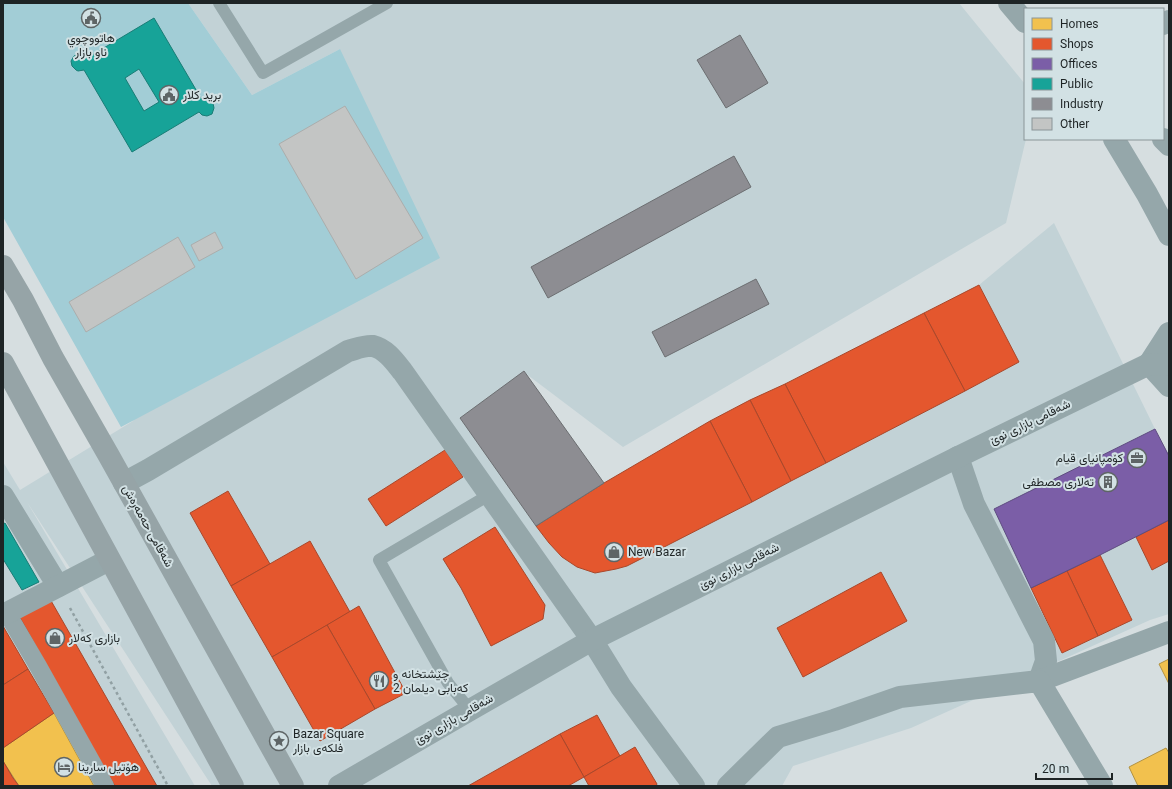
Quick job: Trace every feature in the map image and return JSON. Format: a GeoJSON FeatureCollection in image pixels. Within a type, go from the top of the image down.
{"type":"FeatureCollection","features":[{"type":"Feature","properties":{"kind":"highway","name":"شەقامی حەمەڕەش"},"geometry":{"type":"LineString","coordinates":[[3,266],[292,786]]}},
{"type":"Feature","properties":{"kind":"highway"},"geometry":{"type":"LineString","coordinates":[[3,363],[233,786]]}},
{"type":"Feature","properties":{"kind":"street"},"geometry":{"type":"LineString","coordinates":[[1009,3],[1024,21]]}},
{"type":"Feature","properties":{"kind":"street"},"geometry":{"type":"LineString","coordinates":[[1115,140],[1148,194],[1169,235]]}},
{"type":"Feature","properties":{"kind":"street"},"geometry":{"type":"LineString","coordinates":[[1169,333],[1162,345],[1159,365],[1169,386]]}},
{"type":"Feature","properties":{"kind":"street"},"geometry":{"type":"LineString","coordinates":[[124,483],[348,351],[360,347],[372,346],[382,350],[392,358],[400,368],[592,640],[621,687],[694,786]]}},
{"type":"Feature","properties":{"kind":"street","name":"شەقامی بازاری نوێ"},"geometry":{"type":"LineString","coordinates":[[339,786],[592,640],[958,457],[1159,365]]}},
{"type":"Feature","properties":{"kind":"street"},"geometry":{"type":"LineString","coordinates":[[958,457],[974,504],[1044,641],[1046,661],[1039,681]]}},
{"type":"Feature","properties":{"kind":"street"},"geometry":{"type":"LineString","coordinates":[[3,496],[58,586]]}},
{"type":"Feature","properties":{"kind":"street"},"geometry":{"type":"LineString","coordinates":[[105,786],[38,666],[5,614],[109,560]]}},
{"type":"Feature","properties":{"kind":"street"},"geometry":{"type":"LineString","coordinates":[[728,786],[778,737],[834,720],[900,697],[1039,681],[1169,632]]}},
{"type":"Feature","properties":{"kind":"street"},"geometry":{"type":"LineString","coordinates":[[1039,681],[1102,786]]}},
{"type":"Feature","properties":{"kind":"lane"},"geometry":{"type":"LineString","coordinates":[[219,3],[263,73],[387,4]]}},
{"type":"Feature","properties":{"kind":"lane"},"geometry":{"type":"LineString","coordinates":[[470,710],[448,683],[379,560],[489,495]]}},
{"type":"Feature","properties":{"kind":"path"},"geometry":{"type":"LineString","coordinates":[[58,586],[168,786]]}},
{"type":"Feature","properties":{"kind":"shaded area"},"geometry":{"type":"Polygon","coordinates":[[[3,3],[188,3],[252,95],[340,49],[440,258],[121,427],[3,217],[3,3]]]}},
{"type":"Feature","properties":{"kind":"shaded area"},"geometry":{"type":"Polygon","coordinates":[[[188,3],[959,3],[1024,83],[1024,140],[1026,140],[1006,223],[623,447],[525,373],[604,483],[710,421],[979,285],[1054,223],[1169,456],[1169,614],[1150,620],[911,728],[793,766],[782,786],[212,786],[27,502],[195,786],[3,786],[3,462],[20,490],[133,421],[340,49],[252,95],[188,3]]]}},
{"type":"Feature","properties":{"kind":"building: Homes"},"geometry":{"type":"Polygon","coordinates":[[[1169,659],[1169,684],[1159,664],[1169,659]]]}},
{"type":"Feature","properties":{"kind":"building: Homes"},"geometry":{"type":"Polygon","coordinates":[[[54,713],[94,786],[19,786],[3,761],[3,748],[54,713]]]}},
{"type":"Feature","properties":{"kind":"building: Homes"},"geometry":{"type":"Polygon","coordinates":[[[1166,748],[1169,753],[1169,786],[1138,786],[1129,767],[1166,748]]]}},
{"type":"Feature","properties":{"kind":"building: Shops"},"geometry":{"type":"Polygon","coordinates":[[[979,285],[1019,362],[965,391],[924,313],[979,285]]]}},
{"type":"Feature","properties":{"kind":"building: Shops"},"geometry":{"type":"Polygon","coordinates":[[[924,313],[965,391],[826,463],[785,384],[924,313]]]}},
{"type":"Feature","properties":{"kind":"building: Shops"},"geometry":{"type":"Polygon","coordinates":[[[785,384],[826,463],[791,481],[750,400],[785,384]]]}},
{"type":"Feature","properties":{"kind":"building: Shops"},"geometry":{"type":"Polygon","coordinates":[[[750,400],[791,481],[752,502],[710,421],[750,400]]]}},
{"type":"Feature","properties":{"kind":"building: Shops"},"geometry":{"type":"Polygon","coordinates":[[[710,421],[752,502],[627,566],[595,573],[577,567],[562,557],[536,526],[604,483],[710,421]]]}},
{"type":"Feature","properties":{"kind":"building: Shops"},"geometry":{"type":"Polygon","coordinates":[[[445,450],[463,477],[386,526],[368,499],[445,450]]]}},
{"type":"Feature","properties":{"kind":"building: Shops"},"geometry":{"type":"Polygon","coordinates":[[[228,491],[270,564],[231,586],[190,513],[228,491]]]}},
{"type":"Feature","properties":{"kind":"building: Shops"},"geometry":{"type":"Polygon","coordinates":[[[1169,520],[1169,561],[1152,570],[1136,537],[1169,520]]]}},
{"type":"Feature","properties":{"kind":"building: Shops"},"geometry":{"type":"Polygon","coordinates":[[[495,527],[545,605],[543,619],[491,646],[461,588],[443,559],[495,527]]]}},
{"type":"Feature","properties":{"kind":"building: Shops"},"geometry":{"type":"Polygon","coordinates":[[[310,541],[350,612],[272,657],[231,586],[310,541]]]}},
{"type":"Feature","properties":{"kind":"building: Shops"},"geometry":{"type":"Polygon","coordinates":[[[1100,555],[1132,620],[1098,636],[1067,571],[1100,555]]]}},
{"type":"Feature","properties":{"kind":"building: Shops"},"geometry":{"type":"Polygon","coordinates":[[[1067,571],[1098,636],[1062,653],[1031,588],[1067,571]]]}},
{"type":"Feature","properties":{"kind":"building: Shops"},"geometry":{"type":"Polygon","coordinates":[[[881,572],[907,621],[803,677],[777,628],[881,572]]]}},
{"type":"Feature","properties":{"kind":"building: Shops"},"geometry":{"type":"Polygon","coordinates":[[[50,599],[157,786],[115,786],[98,757],[18,614],[50,599]]]}},
{"type":"Feature","properties":{"kind":"building: Shops"},"geometry":{"type":"Polygon","coordinates":[[[359,606],[406,693],[375,709],[327,625],[359,606]]]}},
{"type":"Feature","properties":{"kind":"building: Shops"},"geometry":{"type":"Polygon","coordinates":[[[327,625],[375,709],[320,741],[272,657],[327,625]]]}},
{"type":"Feature","properties":{"kind":"building: Shops"},"geometry":{"type":"Polygon","coordinates":[[[3,626],[28,669],[3,685],[3,626]]]}},
{"type":"Feature","properties":{"kind":"building: Shops"},"geometry":{"type":"Polygon","coordinates":[[[28,669],[54,713],[3,748],[3,685],[28,669]]]}},
{"type":"Feature","properties":{"kind":"building: Shops"},"geometry":{"type":"Polygon","coordinates":[[[597,715],[620,756],[584,777],[560,734],[597,715]]]}},
{"type":"Feature","properties":{"kind":"building: Shops"},"geometry":{"type":"Polygon","coordinates":[[[560,734],[584,777],[568,786],[468,786],[560,734]]]}},
{"type":"Feature","properties":{"kind":"building: Shops"},"geometry":{"type":"Polygon","coordinates":[[[635,747],[657,784],[656,786],[589,786],[584,777],[635,747]]]}},
{"type":"Feature","properties":{"kind":"building: Shops"},"geometry":{"type":"Polygon","coordinates":[[[3,761],[13,778],[19,786],[3,786],[3,761]]]}},
{"type":"Feature","properties":{"kind":"building: Offices","name":"تەلاری مصطفی"},"geometry":{"type":"Polygon","coordinates":[[[1155,429],[1169,456],[1169,520],[1031,588],[994,509],[1155,429]]]}},
{"type":"Feature","properties":{"kind":"building: Public"},"geometry":{"type":"Polygon","coordinates":[[[154,18],[202,100],[208,99],[213,103],[214,108],[212,114],[207,116],[202,115],[199,112],[132,152],[84,70],[78,71],[72,66],[71,61],[74,56],[82,54],[87,58],[154,18]],[[139,69],[125,78],[144,111],[159,102],[139,69]]]}},
{"type":"Feature","properties":{"kind":"building: Public"},"geometry":{"type":"Polygon","coordinates":[[[5,523],[39,582],[22,590],[3,559],[3,524],[5,523]]]}},
{"type":"Feature","properties":{"kind":"building: Industry"},"geometry":{"type":"Polygon","coordinates":[[[740,35],[768,83],[726,108],[697,60],[740,35]]]}},
{"type":"Feature","properties":{"kind":"building: Industry"},"geometry":{"type":"Polygon","coordinates":[[[734,156],[751,187],[548,298],[531,267],[734,156]]]}},
{"type":"Feature","properties":{"kind":"building: Industry"},"geometry":{"type":"Polygon","coordinates":[[[756,279],[769,304],[665,357],[652,332],[756,279]]]}},
{"type":"Feature","properties":{"kind":"building: Industry"},"geometry":{"type":"Polygon","coordinates":[[[524,371],[604,483],[536,526],[460,418],[524,371]]]}},
{"type":"Feature","properties":{"kind":"building: Other"},"geometry":{"type":"Polygon","coordinates":[[[345,106],[423,238],[356,279],[279,144],[345,106]]]}},
{"type":"Feature","properties":{"kind":"building: Other"},"geometry":{"type":"Polygon","coordinates":[[[215,232],[223,248],[199,261],[191,245],[215,232]]]}},
{"type":"Feature","properties":{"kind":"building: Other"},"geometry":{"type":"Polygon","coordinates":[[[178,237],[195,267],[86,332],[69,302],[178,237]]]}},
{"type":"Feature","properties":{"kind":"place","name":"هاتووچوي ناو بازار"},"geometry":{"type":"Point","coordinates":[91,18]}},
{"type":"Feature","properties":{"kind":"place","name":"بريد كلار"},"geometry":{"type":"Point","coordinates":[169,95]}},
{"type":"Feature","properties":{"kind":"place","name":"کۆمپانیای قیام"},"geometry":{"type":"Point","coordinates":[1137,458]}},
{"type":"Feature","properties":{"kind":"place","name":"تەلاری مصطفی"},"geometry":{"type":"Point","coordinates":[1108,482]}},
{"type":"Feature","properties":{"kind":"place","name":"New Bazar"},"geometry":{"type":"Point","coordinates":[614,552]}},
{"type":"Feature","properties":{"kind":"place","name":"بازاری کەلار"},"geometry":{"type":"Point","coordinates":[55,638]}},
{"type":"Feature","properties":{"kind":"place","name":"چێشتخانە و کەبابی دیلمان 2"},"geometry":{"type":"Point","coordinates":[379,681]}},
{"type":"Feature","properties":{"kind":"place","name":"Bazar Square فلکەی بازار"},"geometry":{"type":"Point","coordinates":[279,741]}},
{"type":"Feature","properties":{"kind":"place","name":"هۆتیل سارینا"},"geometry":{"type":"Point","coordinates":[64,767]}}]}
